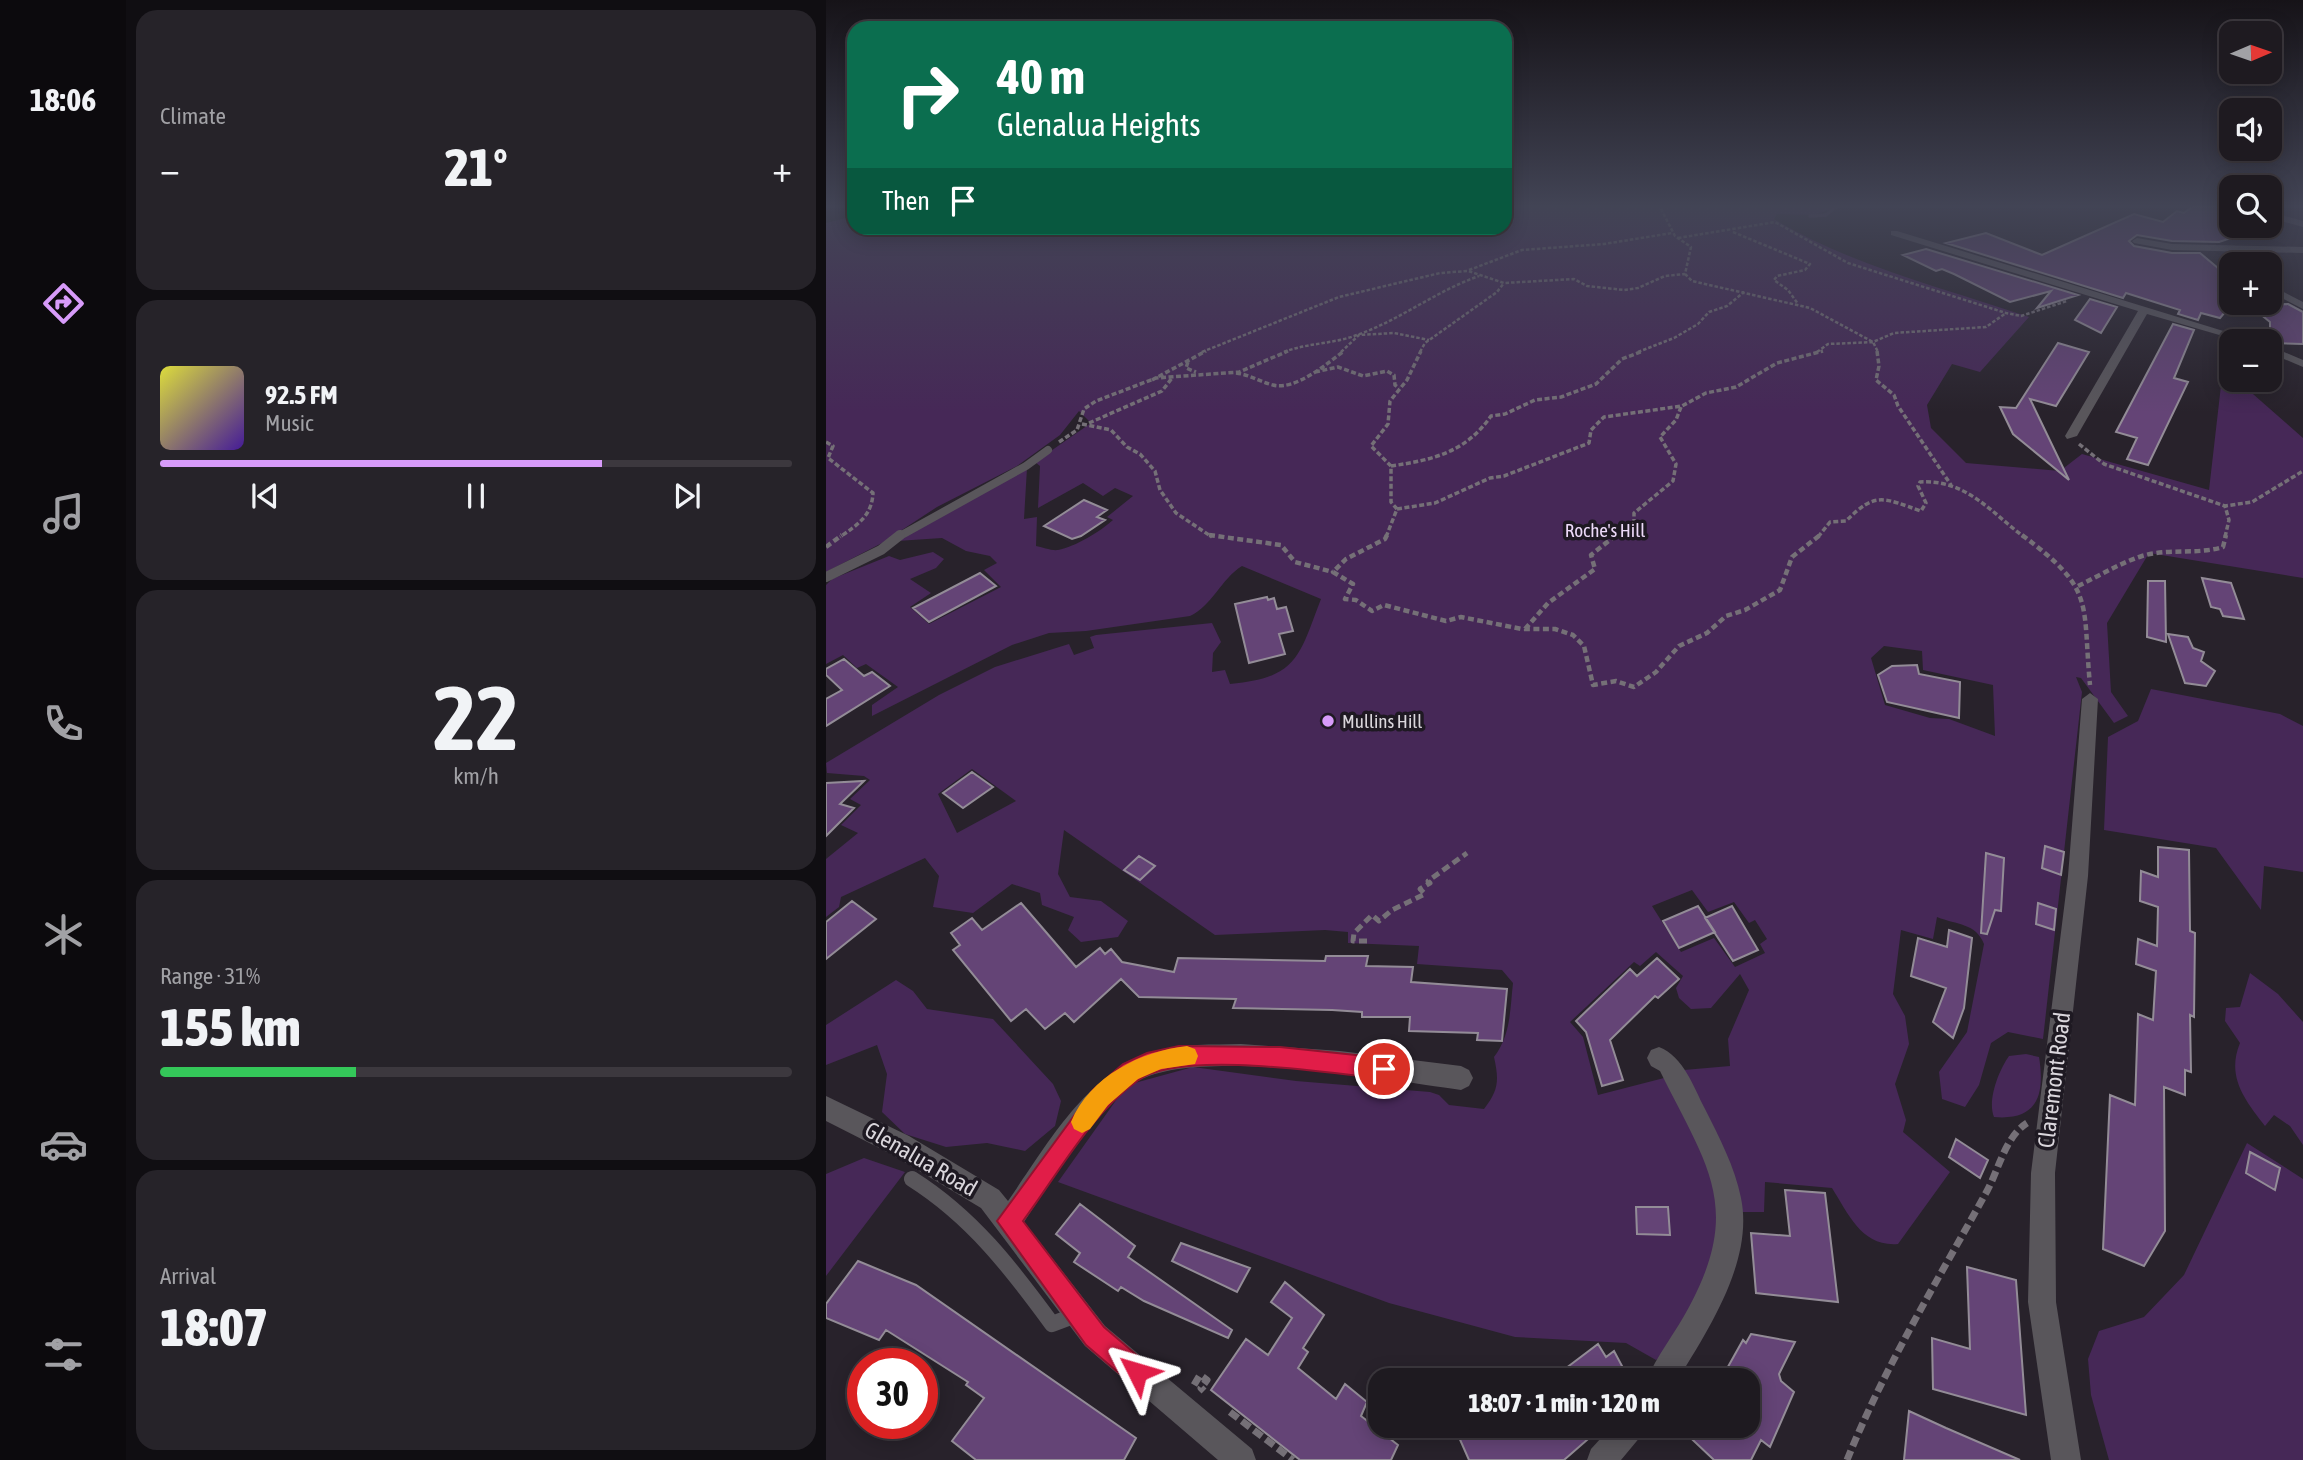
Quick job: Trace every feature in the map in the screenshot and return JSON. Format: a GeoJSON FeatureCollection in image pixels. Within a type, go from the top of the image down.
{"type":"FeatureCollection","features":[{"type":"Feature","properties":{"kind":"street"},"geometry":{"type":"LineString","coordinates":[[2030,275],[2219,331]]}},
{"type":"Feature","properties":{"kind":"street"},"geometry":{"type":"LineString","coordinates":[[2282,295],[2303,306]]}},
{"type":"Feature","properties":{"kind":"street"},"geometry":{"type":"LineString","coordinates":[[2071,436],[2145,309]]}},
{"type":"Feature","properties":{"kind":"street"},"geometry":{"type":"LineString","coordinates":[[2282,354],[2302,362]]}},
{"type":"Feature","properties":{"kind":"street","name":"Claremont Road"},"geometry":{"type":"LineString","coordinates":[[2066,1460],[2042,1302],[2043,1173],[2078,876],[2090,699]]}},
{"type":"Feature","properties":{"kind":"street"},"geometry":{"type":"LineString","coordinates":[[1009,1221],[1100,1097],[1131,1072],[1161,1059],[1179,1056],[1280,1057],[1461,1077]]}},
{"type":"Feature","properties":{"kind":"street"},"geometry":{"type":"LineString","coordinates":[[1659,1058],[1668,1063],[1718,1168],[1729,1200],[1730,1218],[1728,1238],[1707,1305],[1668,1368]]}},
{"type":"Feature","properties":{"kind":"street","name":"Glenalua Road"},"geometry":{"type":"LineString","coordinates":[[826,1108],[967,1182],[990,1199],[1095,1336],[1241,1460]]}},
{"type":"Feature","properties":{"kind":"street"},"geometry":{"type":"LineString","coordinates":[[1602,1460],[1621,1438]]}},
{"type":"Feature","properties":{"kind":"lane"},"geometry":{"type":"LineString","coordinates":[[826,576],[881,550],[909,528],[1026,466],[1048,450]]}},
{"type":"Feature","properties":{"kind":"lane"},"geometry":{"type":"LineString","coordinates":[[912,1179],[963,1213],[985,1236],[1052,1324],[1078,1313]]}},
{"type":"Feature","properties":{"kind":"path"},"geometry":{"type":"LineString","coordinates":[[1082,424],[1084,409],[1096,401],[1152,380],[1191,359],[1339,297],[1398,281],[1439,275]]}},
{"type":"Feature","properties":{"kind":"path"},"geometry":{"type":"LineString","coordinates":[[1480,275],[1504,283],[1572,279],[1587,286],[1624,290],[1674,275]]}},
{"type":"Feature","properties":{"kind":"path"},"geometry":{"type":"LineString","coordinates":[[1152,380],[1247,369],[1294,348],[1327,345],[1359,335],[1401,315],[1447,287],[1480,275]]}},
{"type":"Feature","properties":{"kind":"path"},"geometry":{"type":"LineString","coordinates":[[1686,275],[1692,281],[1798,305],[1855,330],[1873,342],[1877,346],[1880,373],[1876,380],[1894,395],[1898,406],[1941,466],[1951,486]]}},
{"type":"Feature","properties":{"kind":"path"},"geometry":{"type":"LineString","coordinates":[[1781,275],[1774,280],[1788,290],[1798,305]]}},
{"type":"Feature","properties":{"kind":"path"},"geometry":{"type":"LineString","coordinates":[[1886,275],[2021,316],[2091,294]]}},
{"type":"Feature","properties":{"kind":"path"},"geometry":{"type":"LineString","coordinates":[[1397,509],[1391,502],[1391,466],[1371,446],[1388,424],[1390,401],[1407,380],[1425,343],[1447,330],[1463,313],[1497,292],[1504,283]]}},
{"type":"Feature","properties":{"kind":"path"},"geometry":{"type":"LineString","coordinates":[[1391,466],[1415,465],[1458,451],[1477,435],[1491,416],[1505,414],[1535,400],[1560,397],[1595,383],[1622,359],[1674,338],[1698,324],[1709,312],[1727,306],[1744,292]]}},
{"type":"Feature","properties":{"kind":"path"},"geometry":{"type":"LineString","coordinates":[[1397,509],[1434,503],[1489,478],[1504,476],[1588,443],[1591,430],[1604,417],[1682,406],[1706,393],[1736,387],[1777,363],[1823,351],[1828,344],[1873,342],[1894,333],[1986,327],[1997,322],[2006,313]]}},
{"type":"Feature","properties":{"kind":"path"},"geometry":{"type":"LineString","coordinates":[[1359,335],[1394,333],[1430,340]]}},
{"type":"Feature","properties":{"kind":"path"},"geometry":{"type":"LineString","coordinates":[[1313,372],[1354,343],[1359,335]]}},
{"type":"Feature","properties":{"kind":"path"},"geometry":{"type":"LineString","coordinates":[[1191,359],[1186,368],[1200,373]]}},
{"type":"Feature","properties":{"kind":"path"},"geometry":{"type":"LineString","coordinates":[[1228,372],[1257,376],[1276,387],[1313,372],[1338,367],[1363,376],[1387,371],[1394,376],[1395,385],[1399,388]]}},
{"type":"Feature","properties":{"kind":"path"},"geometry":{"type":"LineString","coordinates":[[1048,450],[1082,424],[1101,419],[1162,391],[1170,380],[1179,376]]}},
{"type":"Feature","properties":{"kind":"path"},"geometry":{"type":"LineString","coordinates":[[1525,629],[1537,611],[1551,599],[1573,587],[1595,569],[1591,555],[1634,521],[1634,513],[1675,482],[1676,461],[1660,437],[1676,420],[1682,406]]}},
{"type":"Feature","properties":{"kind":"path"},"geometry":{"type":"LineString","coordinates":[[1082,424],[1111,430],[1127,447],[1140,454],[1154,471],[1160,490],[1176,513],[1193,527],[1214,538],[1281,545],[1295,562],[1333,572],[1353,584],[1345,600],[1356,600],[1372,611],[1384,605],[1446,621],[1461,617],[1525,629],[1555,629],[1573,635],[1584,646],[1593,685],[1616,681],[1634,687],[1656,672],[1679,646],[1707,633],[1726,616],[1745,610],[1780,590],[1790,560],[1802,547],[1824,534],[1830,523],[1846,521],[1864,503],[1881,497],[1921,512],[1926,503],[1921,496],[1920,482],[1951,486],[1979,498],[2053,559],[2078,586],[2090,634],[2085,649],[2090,699]]}},
{"type":"Feature","properties":{"kind":"path"},"geometry":{"type":"LineString","coordinates":[[2071,436],[2104,464],[2225,506],[2252,502],[2303,471]]}},
{"type":"Feature","properties":{"kind":"path"},"geometry":{"type":"LineString","coordinates":[[826,443],[833,446],[828,458],[873,493],[874,503],[861,524],[826,547]]}},
{"type":"Feature","properties":{"kind":"path"},"geometry":{"type":"LineString","coordinates":[[2078,586],[2142,556],[2176,550],[2207,552],[2223,547],[2229,520],[2225,506]]}},
{"type":"Feature","properties":{"kind":"path"},"geometry":{"type":"LineString","coordinates":[[1333,572],[1346,558],[1385,539],[1397,509]]}},
{"type":"Feature","properties":{"kind":"path"},"geometry":{"type":"LineString","coordinates":[[1367,941],[1353,941],[1354,933],[1372,915],[1379,921],[1392,910],[1425,894],[1420,889],[1430,883],[1428,881],[1467,853]]}},
{"type":"Feature","properties":{"kind":"path"},"geometry":{"type":"LineString","coordinates":[[1847,1460],[1866,1409],[2010,1143],[2022,1125],[2052,1112]]}},
{"type":"Feature","properties":{"kind":"path"},"geometry":{"type":"LineString","coordinates":[[1201,1388],[1211,1396]]}},
{"type":"Feature","properties":{"kind":"path"},"geometry":{"type":"LineString","coordinates":[[1221,1404],[1293,1460]]}},
{"type":"Feature","properties":{"kind":"green space","name":"Roche's Hill"},"geometry":{"type":"Polygon","coordinates":[[[826,275],[1901,275],[2029,317],[1980,372],[1952,364],[1927,405],[1931,428],[1966,463],[2060,471],[2082,454],[2209,490],[2220,392],[2251,392],[2303,438],[2303,578],[2149,553],[2107,623],[2111,692],[2128,716],[2114,723],[2081,678],[2076,677],[2082,692],[2043,1039],[2008,1032],[1991,1043],[1979,1085],[1965,1107],[1942,1099],[1939,1072],[1967,1032],[1984,944],[1971,928],[1937,917],[1933,939],[1901,930],[1893,994],[1905,1016],[1909,1044],[1895,1084],[1906,1120],[1903,1132],[1950,1172],[1898,1244],[1886,1244],[1866,1235],[1851,1218],[1832,1188],[1765,1182],[1764,1212],[1739,1212],[1684,1070],[1730,1066],[1728,1039],[1749,990],[1740,974],[1711,1008],[1691,1009],[1679,998],[1676,988],[1683,976],[1656,952],[1640,966],[1634,962],[1570,1022],[1583,1037],[1598,1095],[1664,1078],[1705,1153],[1717,1185],[1720,1220],[1711,1260],[1664,1355],[1656,1360],[1626,1343],[1515,1337],[1389,1303],[1058,1182],[1124,1089],[1131,1084],[1193,1067],[1296,1081],[1430,1092],[1439,1095],[1449,1105],[1484,1109],[1495,1090],[1497,1072],[1494,1057],[1507,1031],[1513,983],[1502,970],[1417,964],[1419,946],[1348,943],[1348,932],[1325,930],[1215,935],[1064,830],[1058,874],[1070,897],[1101,901],[1128,921],[1118,937],[1081,942],[1068,930],[1074,917],[1042,905],[1040,893],[1012,884],[973,913],[933,907],[939,876],[925,858],[841,897],[839,907],[826,917],[826,859],[858,833],[841,825],[861,805],[850,799],[870,780],[864,776],[827,773],[826,763],[939,695],[995,667],[1069,644],[1074,655],[1094,648],[1090,637],[1096,635],[1212,623],[1221,642],[1213,653],[1212,672],[1225,670],[1230,684],[1270,676],[1293,661],[1321,599],[1242,566],[1198,612],[1190,616],[1086,631],[1049,633],[1012,645],[872,716],[872,705],[898,687],[866,664],[857,668],[843,655],[826,664],[826,585],[832,579],[889,556],[900,560],[933,552],[944,559],[936,568],[910,579],[931,593],[910,607],[929,624],[1001,587],[984,570],[997,563],[990,556],[966,551],[942,538],[897,541],[1027,468],[1024,519],[1037,517],[1036,546],[1058,550],[1080,542],[1113,520],[1107,517],[1133,496],[1115,488],[1103,496],[1083,483],[1038,508],[1040,466],[1035,462],[1091,423],[1079,411],[1060,435],[1017,466],[937,507],[882,543],[826,572],[826,275]],[[1884,646],[1871,658],[1885,705],[1930,718],[1949,719],[1995,736],[1993,685],[1923,670],[1922,651],[1884,646]],[[972,769],[938,794],[957,833],[1016,801],[972,769]],[[1692,890],[1652,906],[1681,952],[1714,938],[1735,967],[1765,953],[1760,944],[1767,939],[1755,920],[1749,923],[1734,902],[1708,912],[1692,890]]]}},
{"type":"Feature","properties":{"kind":"green space"},"geometry":{"type":"Polygon","coordinates":[[[2151,689],[2280,714],[2303,726],[2303,872],[2264,866],[2261,910],[2216,848],[2104,830],[2108,737],[2138,721],[2151,689]]]}},
{"type":"Feature","properties":{"kind":"green space"},"geometry":{"type":"Polygon","coordinates":[[[2250,973],[2278,994],[2303,1022],[2303,1145],[2290,1126],[2274,1115],[2265,1126],[2245,1097],[2236,1077],[2236,1055],[2240,1043],[2225,1021],[2226,1008],[2240,1007],[2250,973]]]}},
{"type":"Feature","properties":{"kind":"green space"},"geometry":{"type":"Polygon","coordinates":[[[896,980],[913,991],[927,1009],[993,1019],[1053,1084],[1061,1101],[1055,1126],[1025,1151],[987,1143],[946,1147],[905,1134],[882,1112],[887,1074],[877,1045],[826,1065],[826,1025],[896,980]]]}},
{"type":"Feature","properties":{"kind":"green space"},"geometry":{"type":"Polygon","coordinates":[[[2026,1054],[2039,1057],[2041,1083],[2035,1102],[2029,1110],[2020,1115],[1994,1117],[1993,1094],[2001,1069],[2009,1056],[2026,1054]]]}},
{"type":"Feature","properties":{"kind":"green space"},"geometry":{"type":"Polygon","coordinates":[[[2247,1143],[2303,1179],[2303,1460],[2109,1460],[2091,1395],[2088,1359],[2099,1331],[2144,1317],[2184,1275],[2247,1143]]]}},
{"type":"Feature","properties":{"kind":"green space"},"geometry":{"type":"Polygon","coordinates":[[[864,1158],[905,1172],[826,1276],[826,1174],[864,1158]]]}},
{"type":"Feature","properties":{"kind":"building"},"geometry":{"type":"Polygon","coordinates":[[[1956,275],[2012,275],[2078,295],[2037,308],[2051,291],[2010,302],[1956,275]]]}},
{"type":"Feature","properties":{"kind":"building"},"geometry":{"type":"Polygon","coordinates":[[[2049,275],[2219,275],[2219,315],[2223,315],[2220,318],[2201,313],[2198,320],[2178,314],[2180,310],[2126,293],[2123,298],[2049,275]]]}},
{"type":"Feature","properties":{"kind":"building"},"geometry":{"type":"Polygon","coordinates":[[[2090,299],[2117,307],[2101,333],[2075,320],[2090,299]]]}},
{"type":"Feature","properties":{"kind":"building"},"geometry":{"type":"Polygon","coordinates":[[[2282,304],[2288,304],[2303,312],[2303,344],[2282,343],[2282,329],[2270,329],[2270,322],[2261,315],[2282,315],[2282,304]]]}},
{"type":"Feature","properties":{"kind":"building"},"geometry":{"type":"Polygon","coordinates":[[[2173,324],[2194,330],[2174,378],[2188,382],[2148,465],[2127,459],[2137,438],[2116,432],[2173,324]]]}},
{"type":"Feature","properties":{"kind":"building"},"geometry":{"type":"Polygon","coordinates":[[[2058,343],[2089,352],[2056,406],[2030,399],[2069,480],[2013,434],[2000,407],[2016,408],[2058,343]]]}},
{"type":"Feature","properties":{"kind":"building"},"geometry":{"type":"Polygon","coordinates":[[[1084,500],[1107,510],[1097,517],[1105,520],[1072,539],[1044,526],[1084,500]]]}},
{"type":"Feature","properties":{"kind":"building"},"geometry":{"type":"Polygon","coordinates":[[[980,573],[996,586],[929,622],[913,608],[980,573]]]}},
{"type":"Feature","properties":{"kind":"building"},"geometry":{"type":"Polygon","coordinates":[[[2202,578],[2231,583],[2244,619],[2223,616],[2220,609],[2211,607],[2202,578]]]}},
{"type":"Feature","properties":{"kind":"building"},"geometry":{"type":"Polygon","coordinates":[[[2148,581],[2165,581],[2166,642],[2147,637],[2148,581]]]}},
{"type":"Feature","properties":{"kind":"building"},"geometry":{"type":"Polygon","coordinates":[[[1267,597],[1268,600],[1274,598],[1277,609],[1286,607],[1293,631],[1279,634],[1285,654],[1249,663],[1235,604],[1267,597]]]}},
{"type":"Feature","properties":{"kind":"building"},"geometry":{"type":"Polygon","coordinates":[[[2168,634],[2188,637],[2193,648],[2204,652],[2201,661],[2215,671],[2206,686],[2185,683],[2168,634]]]}},
{"type":"Feature","properties":{"kind":"building"},"geometry":{"type":"Polygon","coordinates":[[[844,659],[864,676],[872,672],[890,686],[826,726],[826,699],[842,690],[826,675],[826,669],[844,659]]]}},
{"type":"Feature","properties":{"kind":"building"},"geometry":{"type":"Polygon","coordinates":[[[1917,665],[1919,674],[1960,682],[1959,718],[1887,702],[1878,675],[1892,666],[1917,665]]]}},
{"type":"Feature","properties":{"kind":"building"},"geometry":{"type":"Polygon","coordinates":[[[972,772],[993,787],[963,808],[943,793],[972,772]]]}},
{"type":"Feature","properties":{"kind":"building"},"geometry":{"type":"Polygon","coordinates":[[[864,781],[840,804],[854,808],[826,836],[826,783],[864,781]]]}},
{"type":"Feature","properties":{"kind":"building"},"geometry":{"type":"Polygon","coordinates":[[[2045,846],[2064,852],[2061,875],[2042,868],[2045,846]]]}},
{"type":"Feature","properties":{"kind":"building"},"geometry":{"type":"Polygon","coordinates":[[[2158,847],[2189,850],[2190,931],[2195,933],[2194,1017],[2190,1015],[2191,1072],[2185,1070],[2185,1095],[2164,1087],[2165,1231],[2144,1266],[2103,1249],[2110,1095],[2135,1105],[2138,1014],[2153,1020],[2156,971],[2136,964],[2138,939],[2157,946],[2158,907],[2140,901],[2141,871],[2158,877],[2158,847]]]}},
{"type":"Feature","properties":{"kind":"building"},"geometry":{"type":"Polygon","coordinates":[[[1986,853],[2004,858],[2001,911],[1995,910],[1987,934],[1981,933],[1986,853]]]}},
{"type":"Feature","properties":{"kind":"building"},"geometry":{"type":"Polygon","coordinates":[[[1139,856],[1155,866],[1140,880],[1124,870],[1139,856]]]}},
{"type":"Feature","properties":{"kind":"building"},"geometry":{"type":"Polygon","coordinates":[[[852,901],[876,919],[826,959],[826,922],[852,901]]]}},
{"type":"Feature","properties":{"kind":"building"},"geometry":{"type":"Polygon","coordinates":[[[1021,903],[1076,967],[1100,948],[1105,954],[1111,949],[1122,962],[1174,972],[1178,958],[1325,961],[1326,956],[1368,956],[1366,966],[1413,967],[1411,982],[1507,989],[1502,1041],[1477,1040],[1478,1033],[1409,1031],[1410,1017],[1362,1017],[1362,1012],[1332,1010],[1233,1008],[1236,999],[1139,997],[1121,979],[1074,1022],[1065,1013],[1045,1029],[1026,1009],[1011,1021],[953,950],[960,945],[951,933],[972,918],[982,930],[1021,903]]]}},
{"type":"Feature","properties":{"kind":"building"},"geometry":{"type":"Polygon","coordinates":[[[2038,903],[2056,909],[2054,930],[2036,924],[2038,903]]]}},
{"type":"Feature","properties":{"kind":"building"},"geometry":{"type":"Polygon","coordinates":[[[1698,906],[1715,932],[1679,948],[1663,921],[1698,906]]]}},
{"type":"Feature","properties":{"kind":"building"},"geometry":{"type":"Polygon","coordinates":[[[1732,906],[1758,950],[1733,961],[1705,918],[1732,906]]]}},
{"type":"Feature","properties":{"kind":"building"},"geometry":{"type":"Polygon","coordinates":[[[1949,930],[1972,938],[1964,1008],[1953,1038],[1933,1022],[1946,988],[1911,976],[1918,938],[1947,947],[1949,930]]]}},
{"type":"Feature","properties":{"kind":"building"},"geometry":{"type":"Polygon","coordinates":[[[1657,958],[1679,979],[1658,998],[1655,996],[1610,1040],[1623,1080],[1602,1086],[1586,1032],[1576,1021],[1630,969],[1637,976],[1657,958]]]}},
{"type":"Feature","properties":{"kind":"building"},"geometry":{"type":"Polygon","coordinates":[[[1956,1139],[1988,1160],[1980,1178],[1949,1157],[1956,1139]]]}},
{"type":"Feature","properties":{"kind":"building"},"geometry":{"type":"Polygon","coordinates":[[[2250,1152],[2280,1168],[2275,1190],[2246,1173],[2250,1152]]]}},
{"type":"Feature","properties":{"kind":"building"},"geometry":{"type":"Polygon","coordinates":[[[1785,1190],[1825,1193],[1838,1302],[1756,1293],[1751,1233],[1790,1236],[1785,1190]]]}},
{"type":"Feature","properties":{"kind":"building"},"geometry":{"type":"Polygon","coordinates":[[[1080,1204],[1135,1246],[1128,1257],[1232,1330],[1228,1338],[1144,1301],[1121,1287],[1118,1291],[1074,1262],[1080,1253],[1056,1234],[1080,1204]]]}},
{"type":"Feature","properties":{"kind":"building"},"geometry":{"type":"Polygon","coordinates":[[[1636,1207],[1668,1207],[1670,1235],[1637,1234],[1636,1207]]]}},
{"type":"Feature","properties":{"kind":"building"},"geometry":{"type":"Polygon","coordinates":[[[1181,1243],[1250,1268],[1237,1292],[1172,1261],[1181,1243]]]}},
{"type":"Feature","properties":{"kind":"building"},"geometry":{"type":"Polygon","coordinates":[[[858,1261],[916,1285],[1136,1438],[1124,1460],[976,1460],[952,1441],[984,1398],[966,1385],[968,1382],[938,1363],[938,1348],[914,1348],[886,1330],[879,1340],[826,1318],[826,1304],[858,1261]]]}},
{"type":"Feature","properties":{"kind":"building"},"geometry":{"type":"Polygon","coordinates":[[[1967,1267],[2016,1280],[2026,1415],[1933,1389],[1932,1338],[1970,1349],[1967,1267]]]}},
{"type":"Feature","properties":{"kind":"building"},"geometry":{"type":"Polygon","coordinates":[[[1285,1282],[1324,1315],[1303,1348],[1308,1352],[1298,1368],[1336,1399],[1345,1384],[1367,1402],[1361,1416],[1368,1421],[1368,1438],[1389,1438],[1398,1445],[1391,1460],[1300,1460],[1211,1390],[1246,1339],[1268,1355],[1292,1318],[1271,1302],[1285,1282]]]}},
{"type":"Feature","properties":{"kind":"building"},"geometry":{"type":"Polygon","coordinates":[[[1751,1334],[1795,1342],[1779,1374],[1781,1381],[1794,1392],[1770,1447],[1761,1440],[1751,1460],[1714,1460],[1691,1438],[1760,1438],[1760,1368],[1727,1368],[1743,1340],[1746,1343],[1751,1334]]]}},
{"type":"Feature","properties":{"kind":"building"},"geometry":{"type":"Polygon","coordinates":[[[1598,1344],[1606,1357],[1614,1351],[1623,1368],[1566,1368],[1598,1344]]]}},
{"type":"Feature","properties":{"kind":"building"},"geometry":{"type":"Polygon","coordinates":[[[1909,1411],[1946,1428],[2020,1460],[1904,1460],[1909,1411]]]}},
{"type":"Feature","properties":{"kind":"building"},"geometry":{"type":"Polygon","coordinates":[[[1459,1438],[1589,1438],[1564,1460],[1469,1460],[1459,1438]]]}},
{"type":"Feature","properties":{"kind":"slow traffic"},"geometry":{"type":"LineString","coordinates":[[1082,1122],[1100,1097],[1131,1072],[1161,1059],[1187,1056]]}},
{"type":"Feature","properties":{"kind":"place","name":"Mullins Hill"},"geometry":{"type":"Point","coordinates":[1328,721]}},
{"type":"Feature","properties":{"kind":"route"},"geometry":{"type":"LineString","coordinates":[[1137,1372],[1095,1336],[1009,1221],[1100,1097],[1131,1072],[1161,1059],[1179,1056],[1280,1057],[1384,1069]]}}]}
